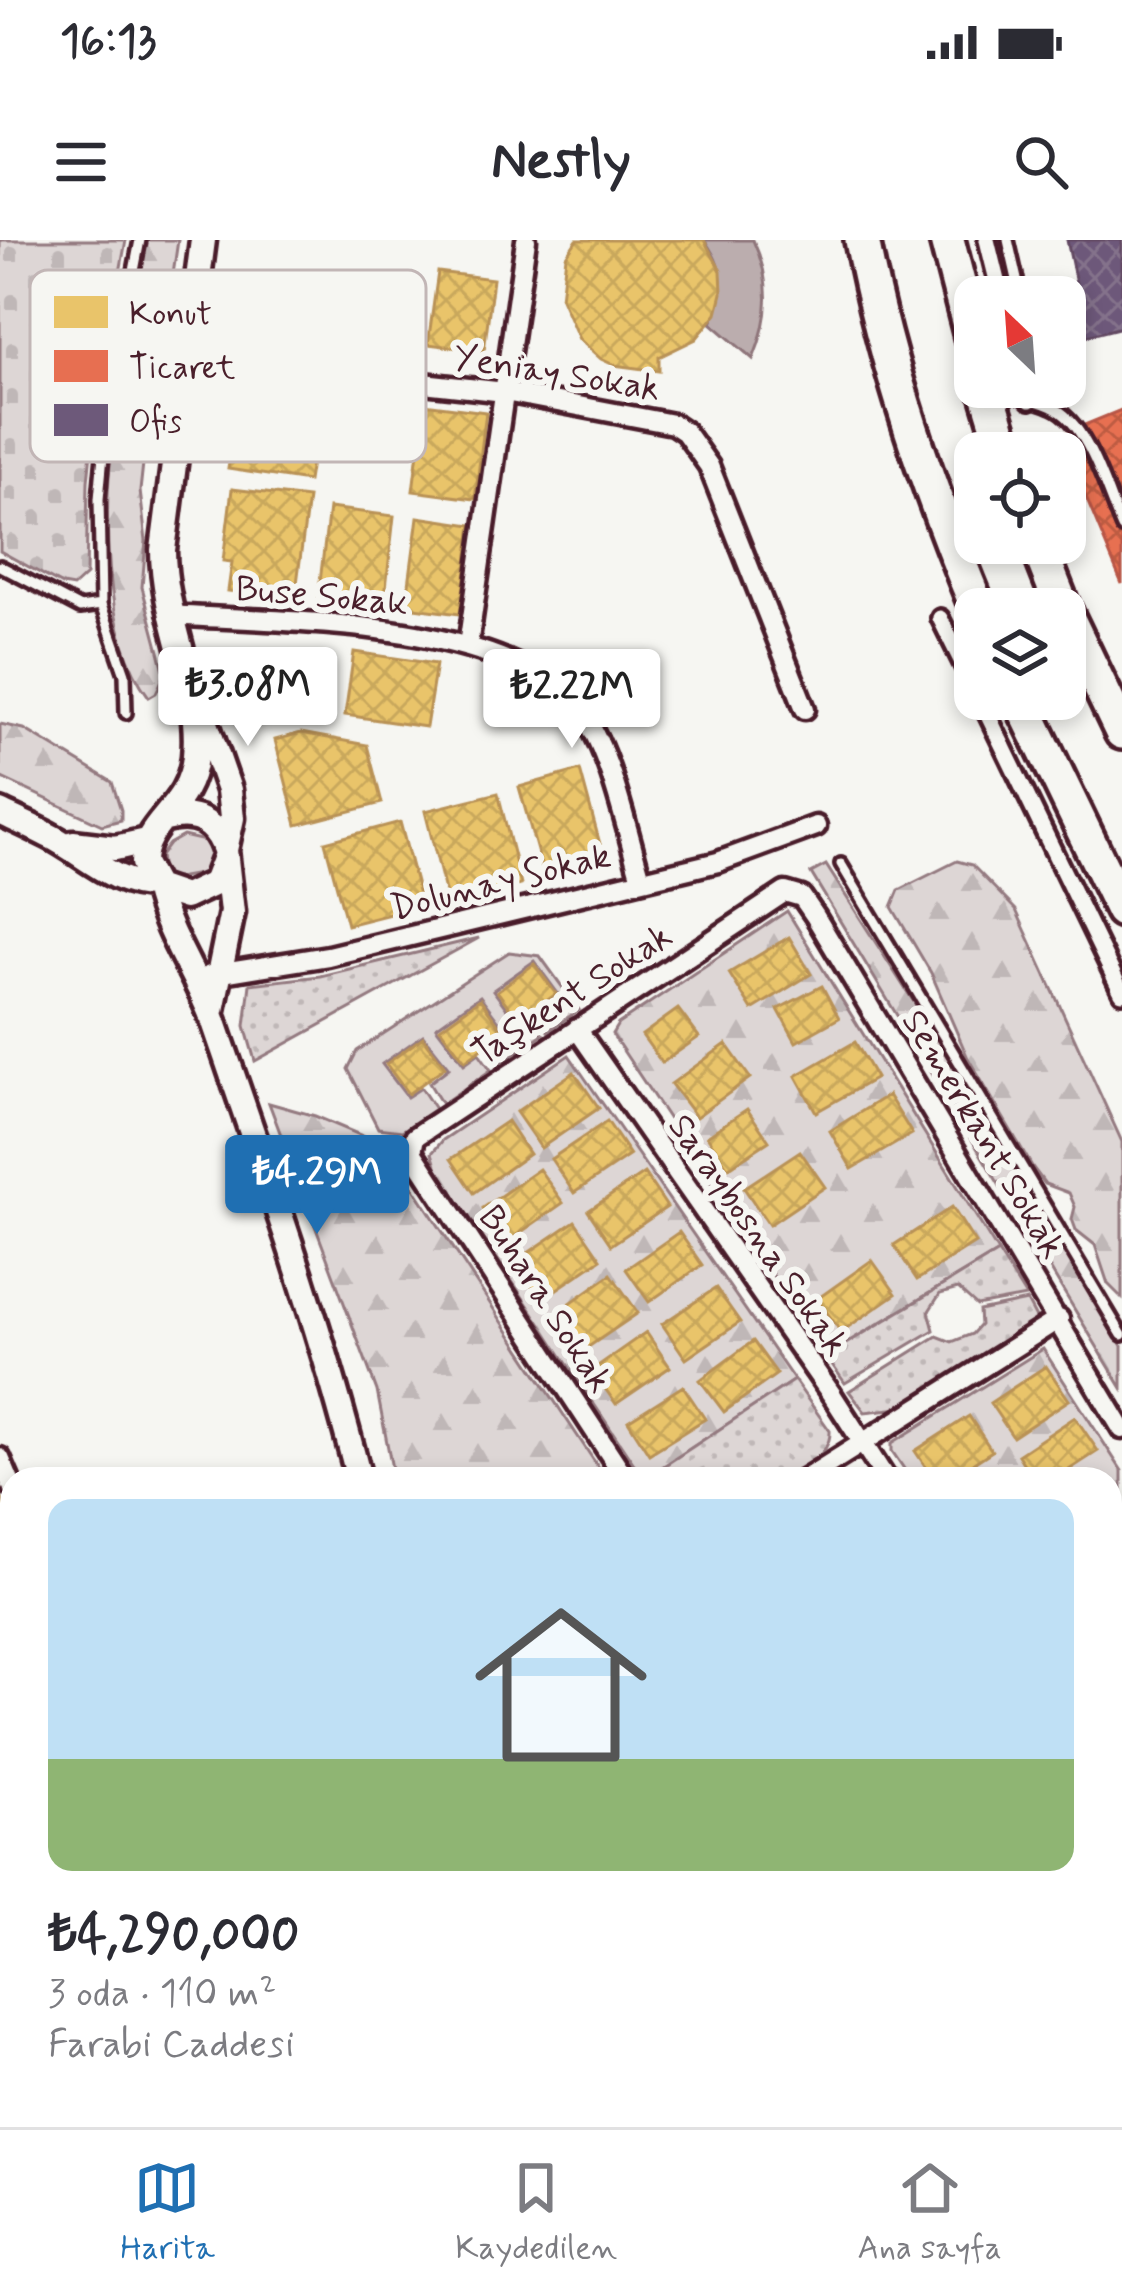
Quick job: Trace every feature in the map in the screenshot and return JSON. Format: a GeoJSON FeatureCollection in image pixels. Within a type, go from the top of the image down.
{"type":"FeatureCollection","features":[{"type":"Feature","properties":{"kind":"highway"},"geometry":{"type":"LineString","coordinates":[[862,240],[890,361],[922,463],[970,588]]}},
{"type":"Feature","properties":{"kind":"highway"},"geometry":{"type":"LineString","coordinates":[[947,240],[956,276]]}},
{"type":"Feature","properties":{"kind":"highway"},"geometry":{"type":"LineString","coordinates":[[1086,657],[1122,732]]}},
{"type":"Feature","properties":{"kind":"highway"},"geometry":{"type":"LineString","coordinates":[[1030,720],[1122,910]]}},
{"type":"Feature","properties":{"kind":"street"},"geometry":{"type":"LineString","coordinates":[[199,270],[203,240]]}},
{"type":"Feature","properties":{"kind":"street"},"geometry":{"type":"LineString","coordinates":[[468,646],[526,240]]}},
{"type":"Feature","properties":{"kind":"street"},"geometry":{"type":"LineString","coordinates":[[987,240],[996,276]]}},
{"type":"Feature","properties":{"kind":"street","name":"Yeniay Sokak"},"geometry":{"type":"LineString","coordinates":[[426,383],[658,418],[685,432],[709,466],[805,709]]}},
{"type":"Feature","properties":{"kind":"street"},"geometry":{"type":"LineString","coordinates":[[173,462],[163,575],[192,706],[196,752],[188,784],[146,841],[143,863],[163,917],[207,975]]}},
{"type":"Feature","properties":{"kind":"street","name":"Buse Sokak"},"geometry":{"type":"LineString","coordinates":[[169,615],[401,633],[468,646],[539,677],[586,718],[641,879]]}},
{"type":"Feature","properties":{"kind":"street"},"geometry":{"type":"LineString","coordinates":[[940,618],[954,646]]}},
{"type":"Feature","properties":{"kind":"street"},"geometry":{"type":"LineString","coordinates":[[0,812],[135,886],[155,886],[185,898],[215,884],[232,818],[229,790],[180,656]]}},
{"type":"Feature","properties":{"kind":"street"},"geometry":{"type":"LineString","coordinates":[[990,720],[1122,993]]}},
{"type":"Feature","properties":{"kind":"street"},"geometry":{"type":"LineString","coordinates":[[166,819],[203,820],[220,835],[232,912],[207,975],[211,1015],[337,1393],[356,1467]]}},
{"type":"Feature","properties":{"kind":"street","name":"Dolunay Sokak"},"geometry":{"type":"LineString","coordinates":[[207,975],[328,956],[718,862],[816,826]]}},
{"type":"Feature","properties":{"kind":"street"},"geometry":{"type":"LineString","coordinates":[[53,837],[103,848],[146,841]]}},
{"type":"Feature","properties":{"kind":"street","name":"Semerkant Sokak"},"geometry":{"type":"LineString","coordinates":[[777,897],[795,892],[802,897],[1122,1429]]}},
{"type":"Feature","properties":{"kind":"street","name":"Taşkent Sokak"},"geometry":{"type":"LineString","coordinates":[[412,1152],[415,1137],[424,1130],[777,897]]}},
{"type":"Feature","properties":{"kind":"street","name":"Saraybosna Sokak"},"geometry":{"type":"LineString","coordinates":[[577,1029],[879,1467]]}},
{"type":"Feature","properties":{"kind":"street","name":"Buhara Sokak"},"geometry":{"type":"LineString","coordinates":[[412,1152],[618,1467]]}},
{"type":"Feature","properties":{"kind":"street"},"geometry":{"type":"LineString","coordinates":[[824,1467],[1060,1319]]}},
{"type":"Feature","properties":{"kind":"lane"},"geometry":{"type":"LineString","coordinates":[[134,270],[140,240]]}},
{"type":"Feature","properties":{"kind":"lane"},"geometry":{"type":"LineString","coordinates":[[1009,240],[1017,276]]}},
{"type":"Feature","properties":{"kind":"lane"},"geometry":{"type":"LineString","coordinates":[[1054,408],[1079,430],[1122,528]]}},
{"type":"Feature","properties":{"kind":"lane"},"geometry":{"type":"LineString","coordinates":[[100,462],[101,605],[125,674],[126,713]]}},
{"type":"Feature","properties":{"kind":"lane"},"geometry":{"type":"LineString","coordinates":[[0,566],[80,608],[101,605]]}},
{"type":"Feature","properties":{"kind":"lane"},"geometry":{"type":"LineString","coordinates":[[842,863],[1122,1335]]}},
{"type":"Feature","properties":{"kind":"green space"},"geometry":{"type":"Polygon","coordinates":[[[0,240],[126,240],[120,270],[30,270],[30,462],[90,462],[86,575],[73,587],[62,585],[0,551],[0,240]]]}},
{"type":"Feature","properties":{"kind":"green space"},"geometry":{"type":"Polygon","coordinates":[[[146,240],[178,240],[174,270],[140,270],[146,240]]]}},
{"type":"Feature","properties":{"kind":"green space"},"geometry":{"type":"Polygon","coordinates":[[[111,462],[143,462],[142,587],[165,674],[149,697],[133,671],[114,605],[108,495],[111,462]]]}},
{"type":"Feature","properties":{"kind":"green space"},"geometry":{"type":"Polygon","coordinates":[[[0,724],[24,729],[112,782],[121,820],[102,825],[0,777],[0,724]]]}},
{"type":"Feature","properties":{"kind":"green space"},"geometry":{"type":"Polygon","coordinates":[[[183,836],[205,841],[213,854],[205,873],[171,879],[162,872],[160,856],[183,836]]]}},
{"type":"Feature","properties":{"kind":"green space"},"geometry":{"type":"Polygon","coordinates":[[[957,861],[972,865],[1016,910],[1122,1142],[1122,1298],[1108,1284],[1095,1245],[1076,1230],[1069,1193],[1045,1184],[1033,1168],[968,1058],[931,973],[892,907],[899,890],[957,861]]]}},
{"type":"Feature","properties":{"kind":"green space"},"geometry":{"type":"Polygon","coordinates":[[[826,865],[986,1115],[1122,1346],[1122,1388],[811,873],[826,865]]]}},
{"type":"Feature","properties":{"kind":"green space"},"geometry":{"type":"Polygon","coordinates":[[[787,911],[998,1252],[826,1355],[612,1034],[618,1024],[787,911]]]}},
{"type":"Feature","properties":{"kind":"green space"},"geometry":{"type":"Polygon","coordinates":[[[479,938],[255,1061],[245,1026],[250,984],[320,976],[479,938]]]}},
{"type":"Feature","properties":{"kind":"green space"},"geometry":{"type":"Polygon","coordinates":[[[509,952],[540,956],[579,1010],[548,1031],[534,1014],[559,995],[534,961],[493,990],[518,1024],[530,1017],[543,1034],[498,1065],[486,1049],[507,1032],[480,996],[436,1027],[464,1064],[479,1053],[491,1070],[442,1104],[429,1083],[449,1068],[423,1035],[382,1064],[407,1097],[421,1088],[435,1109],[402,1131],[378,1128],[348,1069],[357,1051],[509,952]]]}},
{"type":"Feature","properties":{"kind":"green space"},"geometry":{"type":"Polygon","coordinates":[[[569,1055],[794,1380],[662,1467],[636,1467],[437,1169],[432,1153],[443,1140],[569,1055]]]}},
{"type":"Feature","properties":{"kind":"green space"},"geometry":{"type":"Polygon","coordinates":[[[269,1103],[315,1116],[386,1146],[598,1467],[392,1467],[377,1391],[269,1103]]]}},
{"type":"Feature","properties":{"kind":"green space"},"geometry":{"type":"Polygon","coordinates":[[[998,1252],[1026,1297],[977,1306],[958,1289],[940,1294],[929,1311],[934,1330],[845,1383],[826,1356],[998,1252]]]}},
{"type":"Feature","properties":{"kind":"green space"},"geometry":{"type":"Polygon","coordinates":[[[1027,1301],[1036,1318],[1034,1324],[900,1408],[865,1412],[849,1391],[937,1336],[952,1342],[972,1334],[980,1325],[979,1311],[1027,1301]]]}},
{"type":"Feature","properties":{"kind":"green space"},"geometry":{"type":"Polygon","coordinates":[[[1043,1349],[1119,1467],[903,1467],[892,1443],[1043,1349]]]}},
{"type":"Feature","properties":{"kind":"green space"},"geometry":{"type":"Polygon","coordinates":[[[794,1380],[830,1431],[820,1456],[806,1467],[662,1467],[794,1380]]]}},
{"type":"Feature","properties":{"kind":"shaded area"},"geometry":{"type":"Polygon","coordinates":[[[704,240],[753,240],[766,300],[753,359],[711,323],[721,280],[704,240]]]}},
{"type":"Feature","properties":{"kind":"building: Konut"},"geometry":{"type":"Polygon","coordinates":[[[577,240],[704,240],[721,271],[717,313],[696,339],[659,357],[659,371],[601,359],[579,339],[561,298],[566,256],[577,240]]]}},
{"type":"Feature","properties":{"kind":"building: Konut"},"geometry":{"type":"Polygon","coordinates":[[[438,272],[493,279],[484,351],[428,344],[438,272]]]}},
{"type":"Feature","properties":{"kind":"building: Konut"},"geometry":{"type":"Polygon","coordinates":[[[426,404],[486,412],[475,499],[413,491],[417,462],[426,462],[426,404]]]}},
{"type":"Feature","properties":{"kind":"building: Konut"},"geometry":{"type":"Polygon","coordinates":[[[229,462],[311,462],[308,481],[228,469],[229,462]]]}},
{"type":"Feature","properties":{"kind":"building: Konut"},"geometry":{"type":"Polygon","coordinates":[[[232,489],[308,498],[295,599],[228,591],[232,562],[223,561],[232,489]]]}},
{"type":"Feature","properties":{"kind":"building: Konut"},"geometry":{"type":"Polygon","coordinates":[[[329,508],[394,516],[384,606],[318,598],[329,508]]]}},
{"type":"Feature","properties":{"kind":"building: Konut"},"geometry":{"type":"Polygon","coordinates":[[[418,517],[472,525],[460,614],[406,607],[418,517]]]}},
{"type":"Feature","properties":{"kind":"building: Konut"},"geometry":{"type":"Polygon","coordinates":[[[354,652],[436,664],[426,727],[345,715],[354,652]]]}},
{"type":"Feature","properties":{"kind":"building: Konut"},"geometry":{"type":"Polygon","coordinates":[[[301,733],[367,745],[382,803],[297,825],[275,740],[301,733]]]}},
{"type":"Feature","properties":{"kind":"building: Konut"},"geometry":{"type":"Polygon","coordinates":[[[580,770],[604,859],[544,876],[519,787],[580,770]]]}},
{"type":"Feature","properties":{"kind":"building: Konut"},"geometry":{"type":"Polygon","coordinates":[[[498,793],[521,885],[448,903],[425,811],[498,793]]]}},
{"type":"Feature","properties":{"kind":"building: Konut"},"geometry":{"type":"Polygon","coordinates":[[[400,822],[422,906],[347,925],[325,842],[400,822]]]}},
{"type":"Feature","properties":{"kind":"building: Konut"},"geometry":{"type":"Polygon","coordinates":[[[789,937],[811,974],[752,1010],[729,973],[789,937]]]}},
{"type":"Feature","properties":{"kind":"building: Konut"},"geometry":{"type":"Polygon","coordinates":[[[534,964],[556,994],[519,1021],[497,991],[534,964]]]}},
{"type":"Feature","properties":{"kind":"building: Konut"},"geometry":{"type":"Polygon","coordinates":[[[822,986],[839,1018],[796,1042],[778,1009],[822,986]]]}},
{"type":"Feature","properties":{"kind":"building: Konut"},"geometry":{"type":"Polygon","coordinates":[[[480,999],[504,1032],[465,1061],[440,1028],[480,999]]]}},
{"type":"Feature","properties":{"kind":"building: Konut"},"geometry":{"type":"Polygon","coordinates":[[[678,1009],[699,1037],[662,1063],[642,1035],[678,1009]]]}},
{"type":"Feature","properties":{"kind":"building: Konut"},"geometry":{"type":"Polygon","coordinates":[[[423,1037],[445,1067],[408,1094],[386,1064],[423,1037]]]}},
{"type":"Feature","properties":{"kind":"building: Konut"},"geometry":{"type":"Polygon","coordinates":[[[855,1042],[876,1078],[816,1112],[796,1076],[855,1042]]]}},
{"type":"Feature","properties":{"kind":"building: Konut"},"geometry":{"type":"Polygon","coordinates":[[[726,1044],[750,1078],[696,1117],[671,1084],[726,1044]]]}},
{"type":"Feature","properties":{"kind":"building: Konut"},"geometry":{"type":"Polygon","coordinates":[[[574,1072],[599,1108],[541,1148],[516,1112],[574,1072]]]}},
{"type":"Feature","properties":{"kind":"building: Konut"},"geometry":{"type":"Polygon","coordinates":[[[888,1095],[912,1134],[852,1169],[830,1131],[888,1095]]]}},
{"type":"Feature","properties":{"kind":"building: Konut"},"geometry":{"type":"Polygon","coordinates":[[[747,1109],[769,1141],[728,1168],[707,1136],[747,1109]]]}},
{"type":"Feature","properties":{"kind":"building: Konut"},"geometry":{"type":"Polygon","coordinates":[[[507,1121],[529,1154],[474,1193],[451,1159],[507,1121]]]}},
{"type":"Feature","properties":{"kind":"building: Konut"},"geometry":{"type":"Polygon","coordinates":[[[607,1121],[630,1155],[574,1193],[551,1159],[607,1121]]]}},
{"type":"Feature","properties":{"kind":"building: Konut"},"geometry":{"type":"Polygon","coordinates":[[[800,1151],[825,1187],[769,1225],[744,1188],[800,1151]]]}},
{"type":"Feature","properties":{"kind":"building: Konut"},"geometry":{"type":"Polygon","coordinates":[[[539,1169],[563,1203],[507,1242],[483,1208],[539,1169]]]}},
{"type":"Feature","properties":{"kind":"building: Konut"},"geometry":{"type":"Polygon","coordinates":[[[644,1173],[667,1207],[611,1245],[588,1211],[644,1173]]]}},
{"type":"Feature","properties":{"kind":"building: Konut"},"geometry":{"type":"Polygon","coordinates":[[[952,1207],[975,1243],[917,1280],[894,1245],[952,1207]]]}},
{"type":"Feature","properties":{"kind":"building: Konut"},"geometry":{"type":"Polygon","coordinates":[[[575,1221],[601,1259],[541,1300],[515,1262],[575,1221]]]}},
{"type":"Feature","properties":{"kind":"building: Konut"},"geometry":{"type":"Polygon","coordinates":[[[679,1232],[702,1265],[649,1302],[626,1269],[679,1232]]]}},
{"type":"Feature","properties":{"kind":"building: Konut"},"geometry":{"type":"Polygon","coordinates":[[[872,1260],[896,1294],[841,1332],[817,1299],[872,1260]]]}},
{"type":"Feature","properties":{"kind":"building: Konut"},"geometry":{"type":"Polygon","coordinates":[[[611,1274],[638,1313],[578,1354],[552,1316],[611,1274]]]}},
{"type":"Feature","properties":{"kind":"building: Konut"},"geometry":{"type":"Polygon","coordinates":[[[716,1288],[740,1322],[686,1359],[662,1324],[716,1288]]]}},
{"type":"Feature","properties":{"kind":"building: Konut"},"geometry":{"type":"Polygon","coordinates":[[[646,1332],[670,1367],[616,1404],[592,1370],[646,1332]]]}},
{"type":"Feature","properties":{"kind":"building: Konut"},"geometry":{"type":"Polygon","coordinates":[[[753,1341],[777,1374],[724,1412],[700,1380],[753,1341]]]}},
{"type":"Feature","properties":{"kind":"building: Konut"},"geometry":{"type":"Polygon","coordinates":[[[1046,1366],[1069,1400],[1013,1437],[990,1403],[1046,1366]]]}},
{"type":"Feature","properties":{"kind":"building: Konut"},"geometry":{"type":"Polygon","coordinates":[[[683,1386],[705,1419],[649,1454],[628,1421],[683,1386]]]}},
{"type":"Feature","properties":{"kind":"building: Konut"},"geometry":{"type":"Polygon","coordinates":[[[969,1416],[992,1451],[967,1467],[926,1467],[915,1451],[969,1416]]]}},
{"type":"Feature","properties":{"kind":"building: Konut"},"geometry":{"type":"Polygon","coordinates":[[[1075,1417],[1098,1451],[1073,1467],[1026,1467],[1018,1455],[1075,1417]]]}},
{"type":"Feature","properties":{"kind":"building: Ticaret"},"geometry":{"type":"Polygon","coordinates":[[[1121,410],[1122,584],[1086,497],[1086,432],[1067,432],[1121,410]]]}},
{"type":"Feature","properties":{"kind":"building: Ofis"},"geometry":{"type":"Polygon","coordinates":[[[1067,240],[1122,240],[1122,327],[1087,336],[1086,276],[1074,276],[1067,240]]]}}]}
